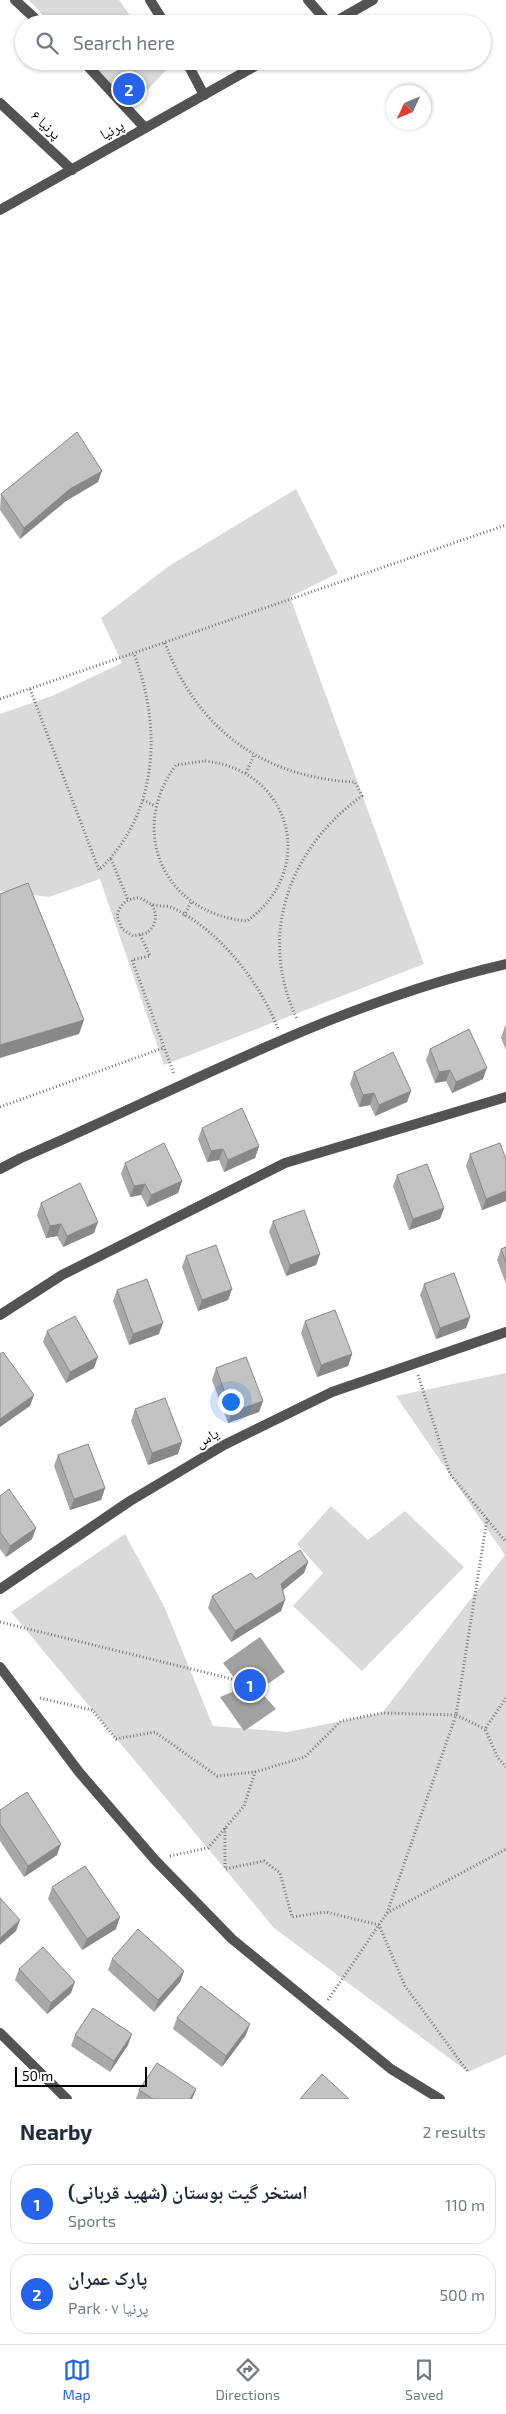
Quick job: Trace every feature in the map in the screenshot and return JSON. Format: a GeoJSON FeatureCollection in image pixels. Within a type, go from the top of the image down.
{"type":"FeatureCollection","features":[{"type":"Feature","properties":{"kind":"street"},"geometry":{"type":"LineString","coordinates":[[15,0],[31,15]]}},
{"type":"Feature","properties":{"kind":"street"},"geometry":{"type":"LineString","coordinates":[[150,0],[159,15]]}},
{"type":"Feature","properties":{"kind":"street"},"geometry":{"type":"LineString","coordinates":[[308,0],[322,15]]}},
{"type":"Feature","properties":{"kind":"street"},"geometry":{"type":"LineString","coordinates":[[346,15],[373,0]]}},
{"type":"Feature","properties":{"kind":"street"},"geometry":{"type":"LineString","coordinates":[[91,70],[145,128]]}},
{"type":"Feature","properties":{"kind":"street"},"geometry":{"type":"LineString","coordinates":[[191,70],[204,95]]}},
{"type":"Feature","properties":{"kind":"street","name":"پرنیا"},"geometry":{"type":"LineString","coordinates":[[0,210],[248,70]]}},
{"type":"Feature","properties":{"kind":"street","name":"پرنیا ۶"},"geometry":{"type":"LineString","coordinates":[[0,103],[72,170]]}},
{"type":"Feature","properties":{"kind":"street"},"geometry":{"type":"LineString","coordinates":[[0,1169],[302,1031],[392,997],[506,964]]}},
{"type":"Feature","properties":{"kind":"street"},"geometry":{"type":"LineString","coordinates":[[0,1315],[62,1275],[285,1163],[506,1097]]}},
{"type":"Feature","properties":{"kind":"street","name":"یاس"},"geometry":{"type":"LineString","coordinates":[[0,1588],[130,1501],[224,1445],[332,1392],[506,1332]]}},
{"type":"Feature","properties":{"kind":"street"},"geometry":{"type":"LineString","coordinates":[[0,1667],[18,1694],[79,1772],[155,1860],[232,1939],[391,2069],[440,2099]]}},
{"type":"Feature","properties":{"kind":"street"},"geometry":{"type":"LineString","coordinates":[[0,2033],[67,2099]]}},
{"type":"Feature","properties":{"kind":"path"},"geometry":{"type":"LineString","coordinates":[[0,699],[506,525]]}},
{"type":"Feature","properties":{"kind":"path"},"geometry":{"type":"LineString","coordinates":[[165,643],[182,682],[206,716],[237,744],[273,765],[300,774],[334,781],[355,782],[362,796],[331,820],[313,842],[298,867],[284,906],[280,934],[282,970],[286,991],[302,1031]]}},
{"type":"Feature","properties":{"kind":"path"},"geometry":{"type":"LineString","coordinates":[[30,689],[99,870],[111,859],[128,833],[143,800],[149,772],[152,718],[142,675],[134,654]]}},
{"type":"Feature","properties":{"kind":"path"},"geometry":{"type":"LineString","coordinates":[[246,773],[254,755]]}},
{"type":"Feature","properties":{"kind":"path"},"geometry":{"type":"LineString","coordinates":[[190,762],[219,762],[246,773],[268,792],[283,816],[288,842],[286,869],[282,881],[267,904],[247,921],[217,916],[191,902],[175,886],[162,867],[154,837],[155,806],[167,777],[176,765],[190,762]]}},
{"type":"Feature","properties":{"kind":"path"},"geometry":{"type":"LineString","coordinates":[[143,800],[155,806]]}},
{"type":"Feature","properties":{"kind":"path"},"geometry":{"type":"LineString","coordinates":[[111,859],[128,900]]}},
{"type":"Feature","properties":{"kind":"path"},"geometry":{"type":"LineString","coordinates":[[152,905],[155,910],[155,923],[147,933],[140,935],[127,933],[118,923],[119,910],[128,900],[140,898],[152,905],[172,907],[215,939],[245,971],[267,1004],[283,1040]]}},
{"type":"Feature","properties":{"kind":"path"},"geometry":{"type":"LineString","coordinates":[[184,916],[191,902]]}},
{"type":"Feature","properties":{"kind":"path"},"geometry":{"type":"LineString","coordinates":[[140,935],[150,956],[132,960],[163,1048],[179,1086]]}},
{"type":"Feature","properties":{"kind":"path"},"geometry":{"type":"LineString","coordinates":[[0,1107],[163,1048]]}},
{"type":"Feature","properties":{"kind":"path"},"geometry":{"type":"LineString","coordinates":[[414,1364],[450,1474],[506,1542]]}},
{"type":"Feature","properties":{"kind":"path"},"geometry":{"type":"LineString","coordinates":[[321,2011],[387,1914],[456,1715],[487,1519]]}},
{"type":"Feature","properties":{"kind":"path"},"geometry":{"type":"LineString","coordinates":[[0,1622],[236,1680]]}},
{"type":"Feature","properties":{"kind":"path"},"geometry":{"type":"LineString","coordinates":[[18,1694],[92,1710],[116,1739],[155,1732],[217,1776],[255,1772],[305,1757],[341,1721],[382,1712],[456,1715],[485,1729],[498,1758],[506,1767]]}},
{"type":"Feature","properties":{"kind":"path"},"geometry":{"type":"LineString","coordinates":[[485,1729],[506,1698]]}},
{"type":"Feature","properties":{"kind":"path"},"geometry":{"type":"LineString","coordinates":[[155,1860],[208,1848],[244,1806],[255,1772]]}},
{"type":"Feature","properties":{"kind":"path"},"geometry":{"type":"LineString","coordinates":[[225,1828],[225,1869],[264,1861],[280,1873],[292,1918],[326,1912],[378,1926]]}},
{"type":"Feature","properties":{"kind":"path"},"geometry":{"type":"LineString","coordinates":[[387,1914],[506,1849]]}},
{"type":"Feature","properties":{"kind":"path"},"geometry":{"type":"LineString","coordinates":[[378,1926],[405,1986],[468,2072]]}},
{"type":"Feature","properties":{"kind":"shaded area"},"geometry":{"type":"Polygon","coordinates":[[[29,0],[119,0],[130,15],[43,15],[29,0]]]}},
{"type":"Feature","properties":{"kind":"shaded area"},"geometry":{"type":"Polygon","coordinates":[[[93,70],[166,70],[129,110],[93,70]]]}},
{"type":"Feature","properties":{"kind":"shaded area"},"geometry":{"type":"Polygon","coordinates":[[[296,489],[338,573],[290,597],[424,964],[164,1065],[100,879],[49,897],[0,891],[0,714],[52,696],[122,663],[101,618],[169,566],[296,489]]]}},
{"type":"Feature","properties":{"kind":"shaded area"},"geometry":{"type":"Polygon","coordinates":[[[506,1373],[506,2055],[468,2072],[274,1928],[11,1612],[125,1534],[164,1606],[213,1726],[287,1732],[382,1713],[505,1555],[396,1396],[506,1373]]]}},
{"type":"Feature","properties":{"kind":"shaded area"},"geometry":{"type":"Polygon","coordinates":[[[331,1506],[368,1540],[405,1511],[464,1567],[362,1671],[293,1606],[323,1573],[297,1544],[331,1506]]]}},
{"type":"Feature","properties":{"kind":"shaded area"},"geometry":{"type":"Polygon","coordinates":[[[260,1637],[285,1672],[259,1690],[276,1709],[244,1731],[220,1697],[232,1692],[236,1680],[223,1663],[260,1637]]]}},
{"type":"Feature","properties":{"kind":"building"},"geometry":{"type":"Polygon","coordinates":[[[77,432],[102,471],[70,489],[24,528],[1,494],[77,432]]]}},
{"type":"Feature","properties":{"kind":"building"},"geometry":{"type":"Polygon","coordinates":[[[28,883],[84,1020],[0,1045],[0,894],[28,883]]]}},
{"type":"Feature","properties":{"kind":"building"},"geometry":{"type":"Polygon","coordinates":[[[469,1029],[487,1068],[456,1082],[450,1070],[439,1072],[430,1049],[469,1029]]]}},
{"type":"Feature","properties":{"kind":"building"},"geometry":{"type":"Polygon","coordinates":[[[393,1052],[411,1091],[379,1105],[374,1093],[363,1095],[354,1072],[393,1052]]]}},
{"type":"Feature","properties":{"kind":"building"},"geometry":{"type":"Polygon","coordinates":[[[242,1108],[259,1146],[228,1160],[223,1149],[211,1151],[202,1128],[242,1108]]]}},
{"type":"Feature","properties":{"kind":"building"},"geometry":{"type":"Polygon","coordinates":[[[164,1143],[182,1181],[151,1195],[145,1184],[134,1186],[125,1163],[164,1143]]]}},
{"type":"Feature","properties":{"kind":"building"},"geometry":{"type":"Polygon","coordinates":[[[500,1143],[506,1159],[506,1191],[486,1199],[470,1154],[500,1143]]]}},
{"type":"Feature","properties":{"kind":"building"},"geometry":{"type":"Polygon","coordinates":[[[427,1164],[444,1208],[413,1219],[397,1175],[427,1164]]]}},
{"type":"Feature","properties":{"kind":"building"},"geometry":{"type":"Polygon","coordinates":[[[80,1183],[98,1222],[67,1236],[61,1224],[50,1226],[41,1203],[80,1183]]]}},
{"type":"Feature","properties":{"kind":"building"},"geometry":{"type":"Polygon","coordinates":[[[304,1210],[320,1254],[290,1265],[273,1221],[304,1210]]]}},
{"type":"Feature","properties":{"kind":"building"},"geometry":{"type":"Polygon","coordinates":[[[216,1245],[232,1289],[202,1300],[186,1256],[216,1245]]]}},
{"type":"Feature","properties":{"kind":"building"},"geometry":{"type":"Polygon","coordinates":[[[506,1247],[506,1262],[501,1249],[506,1247]]]}},
{"type":"Feature","properties":{"kind":"building"},"geometry":{"type":"Polygon","coordinates":[[[454,1273],[470,1317],[440,1328],[424,1284],[454,1273]]]}},
{"type":"Feature","properties":{"kind":"building"},"geometry":{"type":"Polygon","coordinates":[[[147,1279],[163,1323],[133,1334],[117,1290],[147,1279]]]}},
{"type":"Feature","properties":{"kind":"building"},"geometry":{"type":"Polygon","coordinates":[[[335,1310],[352,1354],[321,1365],[305,1321],[335,1310]]]}},
{"type":"Feature","properties":{"kind":"building"},"geometry":{"type":"Polygon","coordinates":[[[75,1316],[98,1357],[70,1372],[47,1331],[75,1316]]]}},
{"type":"Feature","properties":{"kind":"building"},"geometry":{"type":"Polygon","coordinates":[[[3,1352],[34,1395],[0,1419],[0,1354],[3,1352]]]}},
{"type":"Feature","properties":{"kind":"building"},"geometry":{"type":"Polygon","coordinates":[[[246,1357],[263,1401],[232,1412],[216,1368],[246,1357]]]}},
{"type":"Feature","properties":{"kind":"building"},"geometry":{"type":"Polygon","coordinates":[[[165,1398],[182,1442],[152,1453],[135,1409],[165,1398]]]}},
{"type":"Feature","properties":{"kind":"building"},"geometry":{"type":"Polygon","coordinates":[[[88,1444],[105,1488],[74,1499],[58,1455],[88,1444]]]}},
{"type":"Feature","properties":{"kind":"building"},"geometry":{"type":"Polygon","coordinates":[[[9,1489],[36,1528],[10,1546],[0,1532],[0,1496],[9,1489]]]}},
{"type":"Feature","properties":{"kind":"building"},"geometry":{"type":"Polygon","coordinates":[[[300,1550],[308,1562],[281,1584],[285,1600],[235,1631],[212,1596],[251,1573],[256,1579],[300,1550]]]}},
{"type":"Feature","properties":{"kind":"building"},"geometry":{"type":"Polygon","coordinates":[[[27,1792],[61,1844],[28,1866],[0,1824],[0,1810],[27,1792]]]}},
{"type":"Feature","properties":{"kind":"building"},"geometry":{"type":"Polygon","coordinates":[[[85,1866],[120,1917],[87,1939],[52,1887],[85,1866]]]}},
{"type":"Feature","properties":{"kind":"building"},"geometry":{"type":"Polygon","coordinates":[[[0,1898],[20,1920],[0,1938],[0,1898]]]}},
{"type":"Feature","properties":{"kind":"building"},"geometry":{"type":"Polygon","coordinates":[[[138,1929],[184,1971],[158,2000],[112,1959],[138,1929]]]}},
{"type":"Feature","properties":{"kind":"building"},"geometry":{"type":"Polygon","coordinates":[[[43,1947],[75,1982],[51,2003],[19,1969],[43,1947]]]}},
{"type":"Feature","properties":{"kind":"building"},"geometry":{"type":"Polygon","coordinates":[[[201,1986],[250,2024],[226,2056],[177,2018],[201,1986]]]}},
{"type":"Feature","properties":{"kind":"building"},"geometry":{"type":"Polygon","coordinates":[[[93,2008],[132,2034],[114,2061],[75,2035],[93,2008]]]}},
{"type":"Feature","properties":{"kind":"building"},"geometry":{"type":"Polygon","coordinates":[[[157,2063],[196,2089],[190,2099],[153,2099],[139,2090],[157,2063]]]}},
{"type":"Feature","properties":{"kind":"building"},"geometry":{"type":"Polygon","coordinates":[[[322,2074],[349,2099],[300,2099],[322,2074]]]}},
{"type":"Feature","properties":{"kind":"place","name":"پارک عمران"},"geometry":{"type":"Point","coordinates":[129,89]}},
{"type":"Feature","properties":{"kind":"place","name":"استخر گیت بوستان (شهید قربانی)"},"geometry":{"type":"Point","coordinates":[250,1685]}}]}
